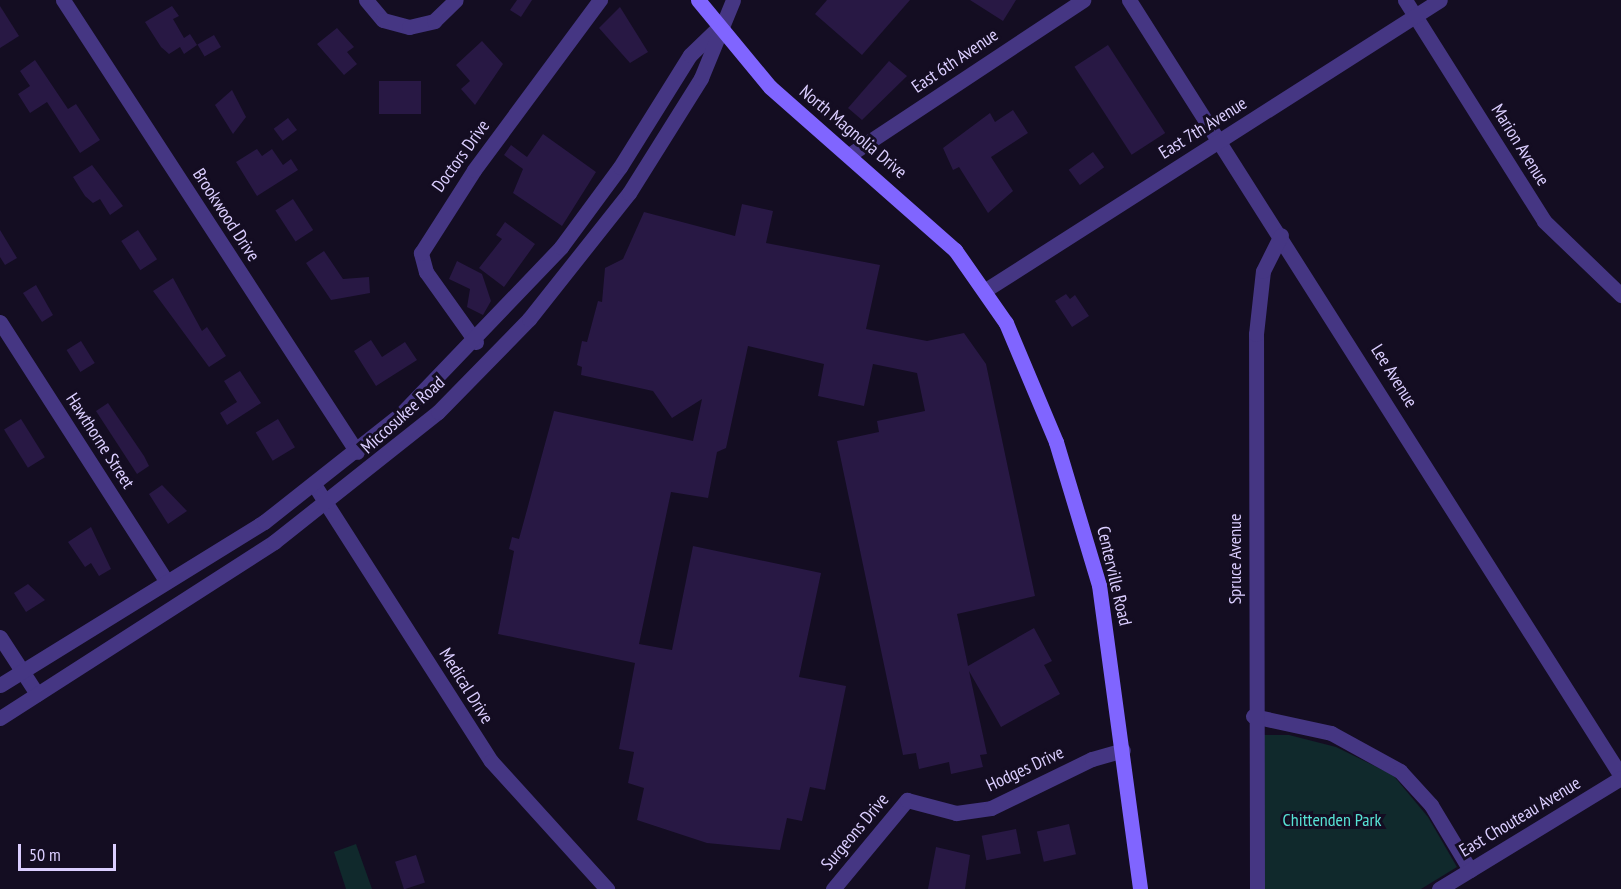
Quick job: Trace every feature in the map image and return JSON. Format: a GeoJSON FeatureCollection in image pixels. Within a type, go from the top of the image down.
{"type":"FeatureCollection","features":[{"type":"Feature","properties":{"kind":"main road","name":"North Magnolia Drive"},"geometry":{"type":"LineString","coordinates":[[698,0],[717,29],[770,87],[934,228],[987,290]]}},
{"type":"Feature","properties":{"kind":"main road","name":"Centerville Road"},"geometry":{"type":"LineString","coordinates":[[987,290],[1041,403],[1087,540],[1108,629],[1140,889]]}},
{"type":"Feature","properties":{"kind":"street","name":"Brookwood Drive"},"geometry":{"type":"LineString","coordinates":[[63,0],[357,452]]}},
{"type":"Feature","properties":{"kind":"street"},"geometry":{"type":"LineString","coordinates":[[366,0],[383,20],[397,26],[429,23],[456,0]]}},
{"type":"Feature","properties":{"kind":"street","name":"Doctors Drive"},"geometry":{"type":"LineString","coordinates":[[476,342],[426,272],[421,253],[461,189],[600,0]]}},
{"type":"Feature","properties":{"kind":"street","name":"Miccosukee Road"},"geometry":{"type":"LineString","coordinates":[[0,718],[327,503],[416,431],[529,319],[629,193],[701,78],[717,29],[733,0]]}},
{"type":"Feature","properties":{"kind":"street","name":"East 6th Avenue"},"geometry":{"type":"LineString","coordinates":[[849,155],[1083,0]]}},
{"type":"Feature","properties":{"kind":"street","name":"Lee Avenue"},"geometry":{"type":"LineString","coordinates":[[1129,0],[1281,235],[1621,777]]}},
{"type":"Feature","properties":{"kind":"street","name":"Marion Avenue"},"geometry":{"type":"LineString","coordinates":[[1405,0],[1544,221],[1621,295]]}},
{"type":"Feature","properties":{"kind":"street","name":"East 7th Avenue"},"geometry":{"type":"LineString","coordinates":[[987,290],[1440,0]]}},
{"type":"Feature","properties":{"kind":"street","name":"Miccosukee Road"},"geometry":{"type":"LineString","coordinates":[[0,685],[315,486],[357,452],[476,342],[561,247],[620,167],[690,55],[717,29]]}},
{"type":"Feature","properties":{"kind":"street","name":"Spruce Avenue"},"geometry":{"type":"LineString","coordinates":[[1257,889],[1253,716],[1258,306],[1263,271],[1281,235]]}},
{"type":"Feature","properties":{"kind":"street","name":"Hawthorne Street"},"geometry":{"type":"LineString","coordinates":[[0,322],[166,581]]}},
{"type":"Feature","properties":{"kind":"street"},"geometry":{"type":"LineString","coordinates":[[416,431],[423,413],[474,364],[476,342]]}},
{"type":"Feature","properties":{"kind":"street","name":"Medical Drive"},"geometry":{"type":"LineString","coordinates":[[315,486],[491,761],[607,889]]}},
{"type":"Feature","properties":{"kind":"street"},"geometry":{"type":"LineString","coordinates":[[85,631],[99,654]]}},
{"type":"Feature","properties":{"kind":"street"},"geometry":{"type":"LineString","coordinates":[[0,637],[37,694]]}},
{"type":"Feature","properties":{"kind":"street"},"geometry":{"type":"LineString","coordinates":[[1253,716],[1331,733],[1400,771],[1431,805],[1470,870]]}},
{"type":"Feature","properties":{"kind":"street","name":"Hodges Drive"},"geometry":{"type":"LineString","coordinates":[[907,800],[956,813],[992,808],[1098,756],[1123,750]]}},
{"type":"Feature","properties":{"kind":"street","name":"East Chouteau Avenue"},"geometry":{"type":"LineString","coordinates":[[1438,889],[1621,777]]}},
{"type":"Feature","properties":{"kind":"street","name":"Surgeons Drive"},"geometry":{"type":"LineString","coordinates":[[833,889],[907,800]]}},
{"type":"Feature","properties":{"kind":"green space","name":"Chittenden Park"},"geometry":{"type":"Polygon","coordinates":[[[1260,735],[1289,735],[1336,747],[1393,775],[1428,817],[1457,867],[1421,889],[1262,889],[1260,735]]]}},
{"type":"Feature","properties":{"kind":"green space"},"geometry":{"type":"Polygon","coordinates":[[[356,844],[372,889],[346,889],[334,852],[356,844]]]}},
{"type":"Feature","properties":{"kind":"building"},"geometry":{"type":"Polygon","coordinates":[[[517,0],[532,0],[521,17],[510,10],[517,0]]]}},
{"type":"Feature","properties":{"kind":"building"},"geometry":{"type":"Polygon","coordinates":[[[827,0],[910,0],[862,55],[815,14],[827,0]]]}},
{"type":"Feature","properties":{"kind":"building"},"geometry":{"type":"Polygon","coordinates":[[[970,0],[1016,0],[1003,21],[970,0]]]}},
{"type":"Feature","properties":{"kind":"building"},"geometry":{"type":"Polygon","coordinates":[[[0,6],[19,36],[0,48],[0,6]]]}},
{"type":"Feature","properties":{"kind":"building"},"geometry":{"type":"Polygon","coordinates":[[[172,6],[179,16],[173,19],[184,38],[190,34],[197,45],[184,54],[180,47],[169,54],[161,47],[145,22],[172,6]]]}},
{"type":"Feature","properties":{"kind":"building"},"geometry":{"type":"Polygon","coordinates":[[[620,7],[648,52],[630,63],[599,28],[620,7]]]}},
{"type":"Feature","properties":{"kind":"building"},"geometry":{"type":"Polygon","coordinates":[[[337,28],[354,47],[347,52],[357,64],[344,75],[317,44],[337,28]]]}},
{"type":"Feature","properties":{"kind":"building"},"geometry":{"type":"Polygon","coordinates":[[[214,35],[221,47],[205,57],[198,44],[214,35]]]}},
{"type":"Feature","properties":{"kind":"building"},"geometry":{"type":"Polygon","coordinates":[[[482,41],[503,64],[475,105],[461,89],[470,81],[456,65],[482,41]]]}},
{"type":"Feature","properties":{"kind":"building"},"geometry":{"type":"Polygon","coordinates":[[[1108,45],[1165,133],[1132,155],[1074,67],[1108,45]]]}},
{"type":"Feature","properties":{"kind":"building"},"geometry":{"type":"Polygon","coordinates":[[[35,60],[68,109],[76,104],[100,140],[80,153],[47,102],[30,113],[18,94],[30,86],[20,71],[35,60]]]}},
{"type":"Feature","properties":{"kind":"building"},"geometry":{"type":"Polygon","coordinates":[[[889,61],[907,76],[862,120],[848,108],[889,61]]]}},
{"type":"Feature","properties":{"kind":"building"},"geometry":{"type":"Polygon","coordinates":[[[379,81],[421,81],[421,114],[379,114],[379,81]]]}},
{"type":"Feature","properties":{"kind":"building"},"geometry":{"type":"Polygon","coordinates":[[[232,90],[246,117],[233,134],[215,105],[232,90]]]}},
{"type":"Feature","properties":{"kind":"building"},"geometry":{"type":"Polygon","coordinates":[[[1013,110],[1028,133],[991,157],[1013,191],[988,213],[959,167],[953,170],[943,148],[990,113],[995,122],[1013,110]]]}},
{"type":"Feature","properties":{"kind":"building"},"geometry":{"type":"Polygon","coordinates":[[[288,118],[297,130],[283,141],[274,129],[288,118]]]}},
{"type":"Feature","properties":{"kind":"building"},"geometry":{"type":"Polygon","coordinates":[[[543,134],[596,172],[562,226],[513,193],[523,169],[504,155],[511,145],[527,157],[543,134]]]}},
{"type":"Feature","properties":{"kind":"building"},"geometry":{"type":"Polygon","coordinates":[[[257,149],[262,156],[272,149],[283,165],[291,159],[298,170],[257,196],[236,162],[257,149]]]}},
{"type":"Feature","properties":{"kind":"building"},"geometry":{"type":"Polygon","coordinates":[[[1093,152],[1104,167],[1080,185],[1069,170],[1093,152]]]}},
{"type":"Feature","properties":{"kind":"building"},"geometry":{"type":"Polygon","coordinates":[[[92,165],[123,206],[110,215],[100,199],[93,203],[85,196],[73,177],[92,165]]]}},
{"type":"Feature","properties":{"kind":"building"},"geometry":{"type":"Polygon","coordinates":[[[293,199],[313,230],[296,241],[275,210],[293,199]]]}},
{"type":"Feature","properties":{"kind":"building"},"geometry":{"type":"Polygon","coordinates":[[[742,204],[773,211],[766,243],[880,265],[866,329],[927,341],[964,333],[986,364],[1035,596],[957,614],[968,666],[1034,628],[1052,661],[1044,665],[1060,694],[1001,727],[969,671],[987,754],[980,755],[983,767],[951,774],[949,762],[919,769],[916,753],[903,755],[837,441],[879,432],[877,421],[925,411],[917,373],[873,364],[864,406],[818,396],[824,364],[748,346],[726,448],[717,452],[708,498],[671,492],[639,644],[672,650],[693,546],[821,573],[799,677],[846,686],[825,790],[810,787],[802,821],[787,818],[780,850],[707,843],[637,820],[644,788],[628,783],[634,752],[619,749],[635,663],[498,634],[514,551],[509,549],[512,537],[519,539],[554,411],[693,441],[702,399],[672,418],[653,391],[581,375],[582,367],[577,365],[582,341],[587,342],[598,301],[602,302],[605,268],[623,259],[644,212],[735,236],[742,204]]]}},
{"type":"Feature","properties":{"kind":"building"},"geometry":{"type":"Polygon","coordinates":[[[505,222],[535,244],[504,287],[479,268],[502,239],[496,235],[505,222]]]}},
{"type":"Feature","properties":{"kind":"building"},"geometry":{"type":"Polygon","coordinates":[[[0,230],[17,258],[5,265],[0,257],[0,230]]]}},
{"type":"Feature","properties":{"kind":"building"},"geometry":{"type":"Polygon","coordinates":[[[138,230],[157,259],[140,270],[121,241],[138,230]]]}},
{"type":"Feature","properties":{"kind":"building"},"geometry":{"type":"Polygon","coordinates":[[[324,251],[343,279],[369,277],[370,293],[331,300],[306,263],[324,251]]]}},
{"type":"Feature","properties":{"kind":"building"},"geometry":{"type":"Polygon","coordinates":[[[457,261],[482,274],[491,301],[483,315],[467,307],[470,289],[449,279],[457,261]]]}},
{"type":"Feature","properties":{"kind":"building"},"geometry":{"type":"Polygon","coordinates":[[[173,278],[202,331],[207,327],[226,356],[209,367],[153,291],[173,278]]]}},
{"type":"Feature","properties":{"kind":"building"},"geometry":{"type":"Polygon","coordinates":[[[36,285],[53,315],[42,322],[23,293],[36,285]]]}},
{"type":"Feature","properties":{"kind":"building"},"geometry":{"type":"Polygon","coordinates":[[[1066,294],[1070,299],[1075,295],[1089,316],[1072,327],[1055,301],[1066,294]]]}},
{"type":"Feature","properties":{"kind":"building"},"geometry":{"type":"Polygon","coordinates":[[[371,340],[382,357],[405,342],[417,360],[376,386],[354,351],[371,340]]]}},
{"type":"Feature","properties":{"kind":"building"},"geometry":{"type":"Polygon","coordinates":[[[81,341],[95,363],[80,372],[67,350],[81,341]]]}},
{"type":"Feature","properties":{"kind":"building"},"geometry":{"type":"Polygon","coordinates":[[[240,371],[261,403],[227,425],[220,413],[237,402],[224,381],[240,371]]]}},
{"type":"Feature","properties":{"kind":"building"},"geometry":{"type":"Polygon","coordinates":[[[108,403],[149,466],[137,474],[96,411],[108,403]]]}},
{"type":"Feature","properties":{"kind":"building"},"geometry":{"type":"Polygon","coordinates":[[[21,419],[45,457],[28,468],[4,430],[21,419]]]}},
{"type":"Feature","properties":{"kind":"building"},"geometry":{"type":"Polygon","coordinates":[[[278,419],[295,447],[273,461],[256,432],[278,419]]]}},
{"type":"Feature","properties":{"kind":"building"},"geometry":{"type":"Polygon","coordinates":[[[162,485],[187,511],[168,524],[149,494],[162,485]]]}},
{"type":"Feature","properties":{"kind":"building"},"geometry":{"type":"Polygon","coordinates":[[[91,527],[111,569],[99,576],[91,563],[85,567],[68,542],[91,527]]]}},
{"type":"Feature","properties":{"kind":"building"},"geometry":{"type":"Polygon","coordinates":[[[28,584],[45,600],[26,612],[14,593],[28,584]]]}},
{"type":"Feature","properties":{"kind":"building"},"geometry":{"type":"Polygon","coordinates":[[[1069,824],[1076,854],[1044,862],[1037,831],[1069,824]]]}},
{"type":"Feature","properties":{"kind":"building"},"geometry":{"type":"Polygon","coordinates":[[[1016,829],[1021,854],[986,860],[982,836],[1016,829]]]}},
{"type":"Feature","properties":{"kind":"building"},"geometry":{"type":"Polygon","coordinates":[[[936,847],[970,855],[965,889],[928,889],[936,847]]]}},
{"type":"Feature","properties":{"kind":"building"},"geometry":{"type":"Polygon","coordinates":[[[416,855],[425,883],[404,889],[395,862],[416,855]]]}}]}
